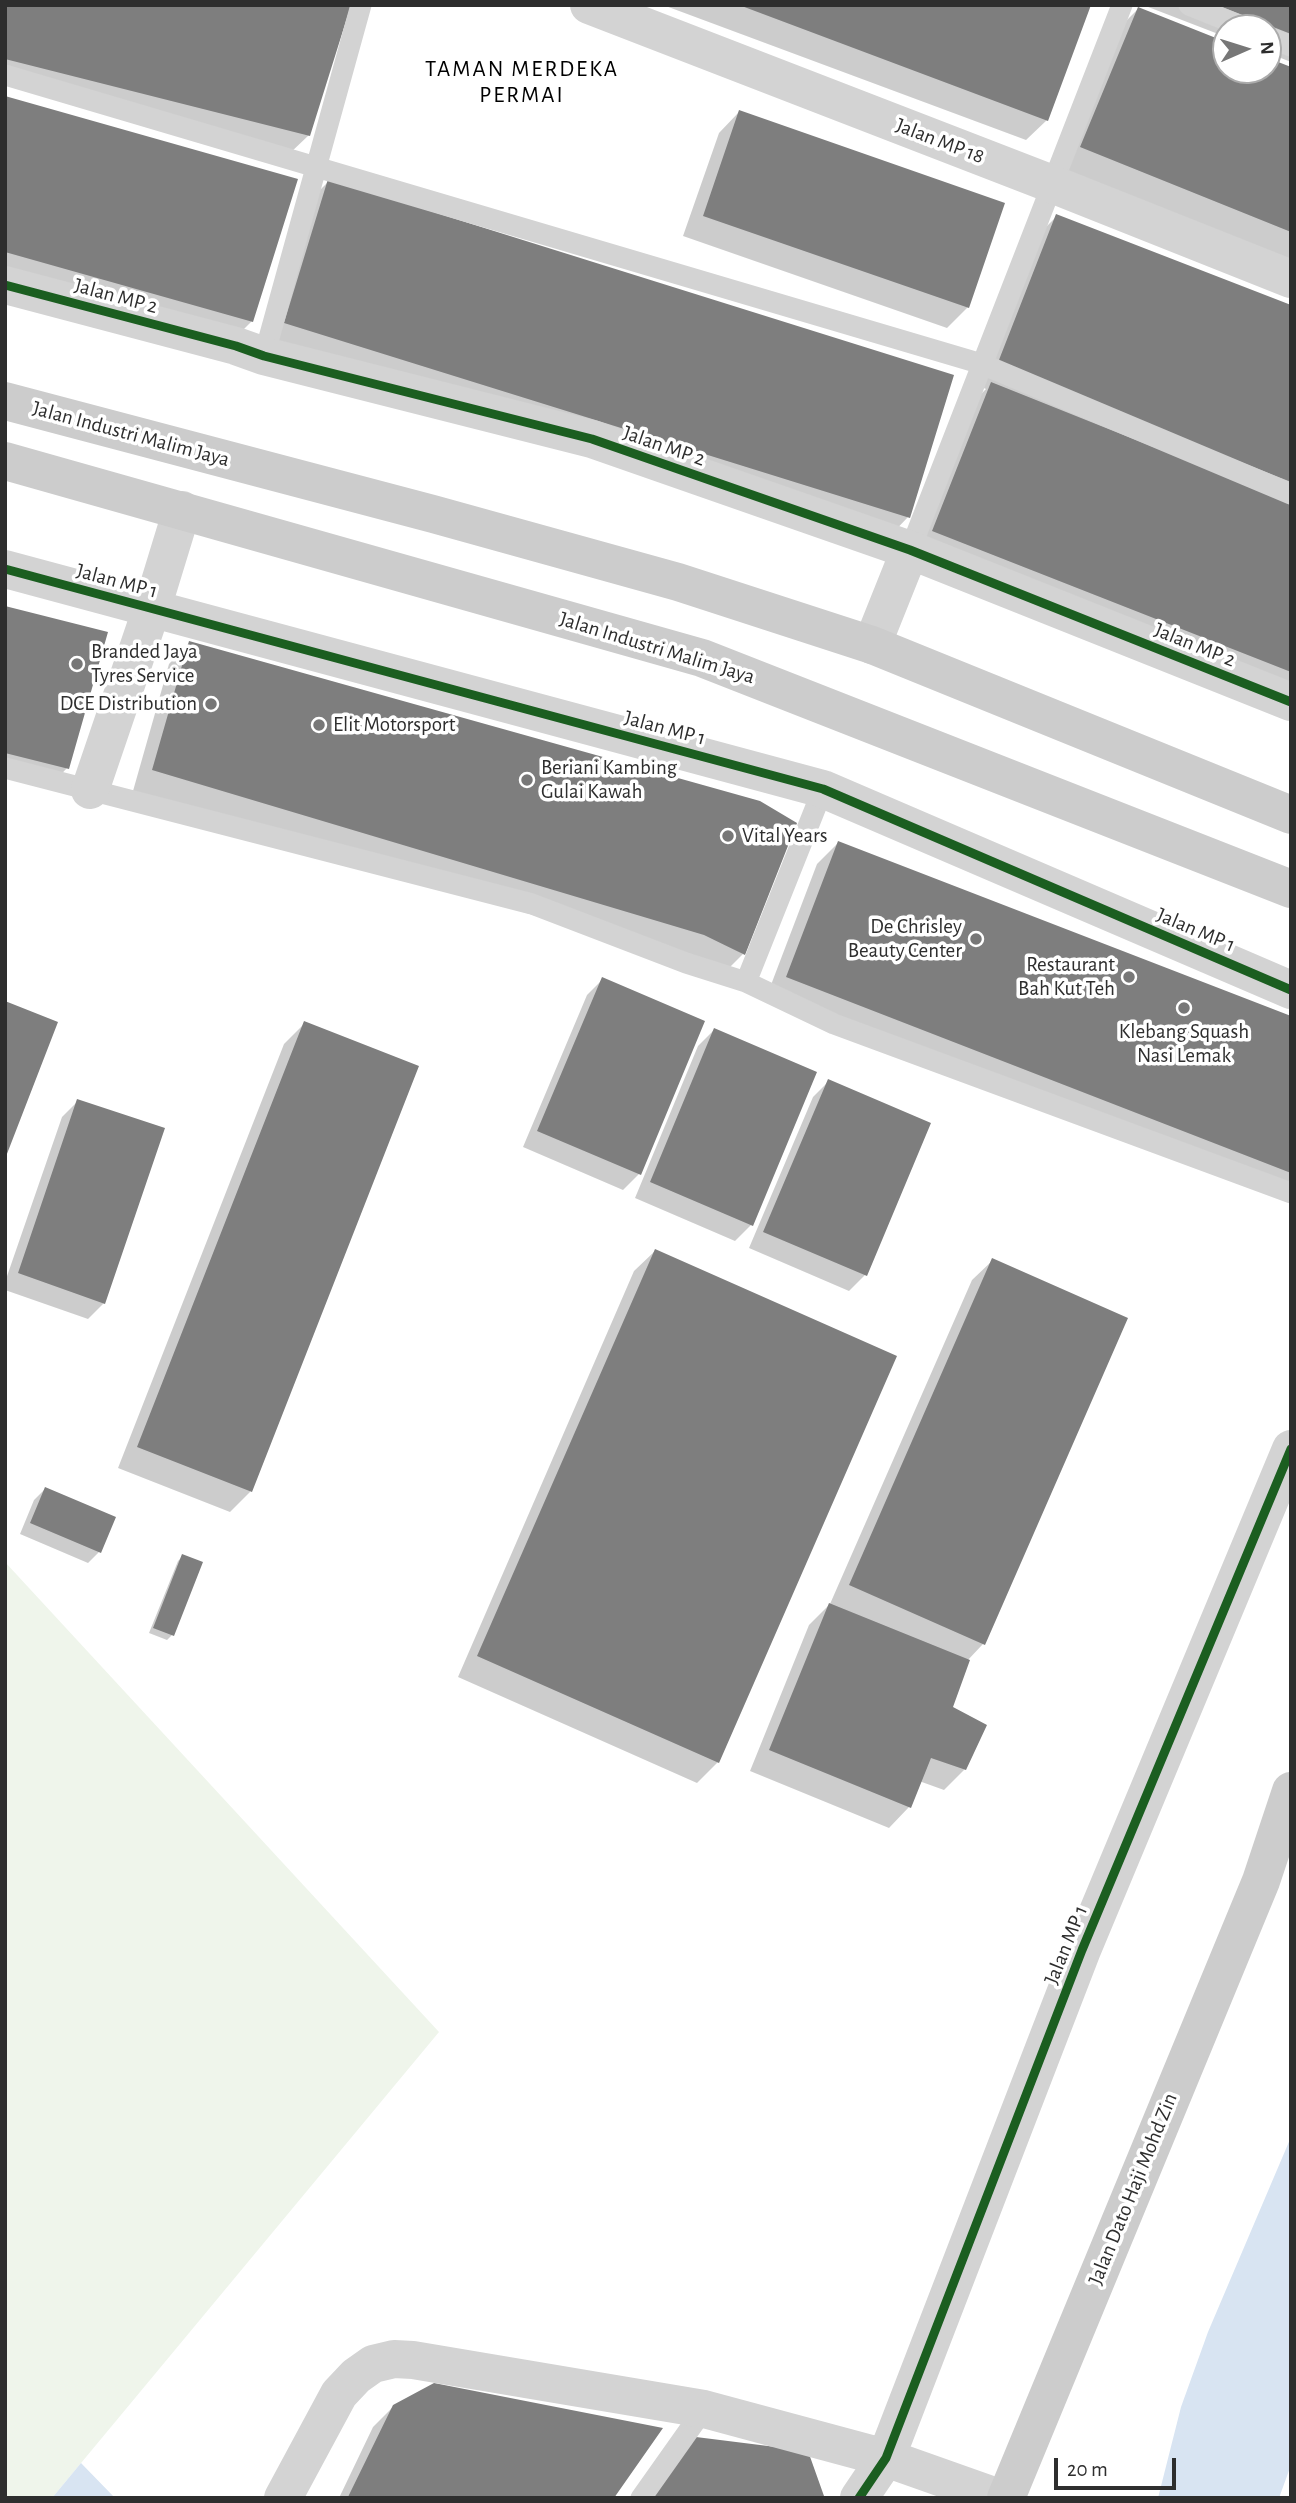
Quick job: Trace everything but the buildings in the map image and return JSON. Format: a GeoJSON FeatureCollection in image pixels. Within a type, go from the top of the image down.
{"type":"FeatureCollection","features":[{"type":"Feature","properties":{"kind":"main road","name":"Jalan Industri Malim Jaya"},"geometry":{"type":"LineString","coordinates":[[5,401],[433,513],[678,582],[872,645],[1291,815]]}},
{"type":"Feature","properties":{"kind":"main road","name":"Jalan Industri Malim Jaya"},"geometry":{"type":"LineString","coordinates":[[5,461],[702,658],[1291,889]]}},
{"type":"Feature","properties":{"kind":"main road"},"geometry":{"type":"LineString","coordinates":[[1261,1881],[1291,1791]]}},
{"type":"Feature","properties":{"kind":"main road"},"geometry":{"type":"LineString","coordinates":[[1261,1881],[1291,1823]]}},
{"type":"Feature","properties":{"kind":"main road","name":"Jalan Dato Haji Mohd Zin"},"geometry":{"type":"LineString","coordinates":[[1006,2498],[1261,1881]]}},
{"type":"Feature","properties":{"kind":"street","name":"Jalan MP 18"},"geometry":{"type":"LineString","coordinates":[[589,5],[1291,279]]}},
{"type":"Feature","properties":{"kind":"street","name":"Jalan MP 2"},"geometry":{"type":"LineString","coordinates":[[5,285],[236,346],[264,356],[593,439],[910,550],[1291,702]]}},
{"type":"Feature","properties":{"kind":"street"},"geometry":{"type":"LineString","coordinates":[[90,790],[182,510]]}},
{"type":"Feature","properties":{"kind":"street"},"geometry":{"type":"LineString","coordinates":[[872,645],[910,550]]}},
{"type":"Feature","properties":{"kind":"street","name":"Jalan MP 1"},"geometry":{"type":"LineString","coordinates":[[5,569],[823,789],[1291,990]]}},
{"type":"Feature","properties":{"kind":"street","name":"Jalan MP 1"},"geometry":{"type":"LineString","coordinates":[[859,2498],[886,2458],[1082,1950],[1291,1449]]}},
{"type":"Feature","properties":{"kind":"street"},"geometry":{"type":"LineString","coordinates":[[283,2498],[340,2394],[355,2376],[373,2364],[394,2359],[704,2409],[886,2458],[999,2498]]}},
{"type":"Feature","properties":{"kind":"lane"},"geometry":{"type":"LineString","coordinates":[[264,356],[361,5]]}},
{"type":"Feature","properties":{"kind":"lane"},"geometry":{"type":"LineString","coordinates":[[910,550],[1122,5]]}},
{"type":"Feature","properties":{"kind":"lane"},"geometry":{"type":"LineString","coordinates":[[1189,5],[1212,14]]}},
{"type":"Feature","properties":{"kind":"lane"},"geometry":{"type":"LineString","coordinates":[[5,75],[982,364],[1291,494]]}},
{"type":"Feature","properties":{"kind":"lane"},"geometry":{"type":"LineString","coordinates":[[5,768],[532,904],[686,963],[746,982],[834,1024],[1291,1193]]}},
{"type":"Feature","properties":{"kind":"lane"},"geometry":{"type":"LineString","coordinates":[[746,982],[823,789]]}},
{"type":"Feature","properties":{"kind":"lane"},"geometry":{"type":"LineString","coordinates":[[641,2498],[704,2409]]}},
{"type":"Feature","properties":{"kind":"shaded area"},"geometry":{"type":"Polygon","coordinates":[[[5,1562],[439,2032],[52,2498],[5,2498],[5,1562]]]}},
{"type":"Feature","properties":{"kind":"water"},"geometry":{"type":"Polygon","coordinates":[[[1291,2137],[1291,2465],[1279,2498],[1158,2498],[1181,2407],[1208,2332],[1291,2137]]]}},
{"type":"Feature","properties":{"kind":"water"},"geometry":{"type":"Polygon","coordinates":[[[81,2463],[115,2498],[52,2498],[81,2463]]]}},
{"type":"Feature","properties":{"kind":"cycle path"},"geometry":{"type":"LineString","coordinates":[[5,285],[236,346],[264,356],[592,439],[910,550],[1291,702]]}},
{"type":"Feature","properties":{"kind":"cycle path"},"geometry":{"type":"LineString","coordinates":[[5,569],[823,789],[1291,990]]}},
{"type":"Feature","properties":{"kind":"cycle path"},"geometry":{"type":"LineString","coordinates":[[859,2498],[886,2458],[1082,1950],[1291,1449]]}},
{"type":"Feature","properties":{"kind":"place","name":"Branded Jaya Tyres Service"},"geometry":{"type":"Point","coordinates":[77,664]}},
{"type":"Feature","properties":{"kind":"place","name":"DCE Distribution"},"geometry":{"type":"Point","coordinates":[211,704]}},
{"type":"Feature","properties":{"kind":"place","name":"Elit Motorsport"},"geometry":{"type":"Point","coordinates":[319,725]}},
{"type":"Feature","properties":{"kind":"place","name":"Beriani Kambing Gulai Kawah"},"geometry":{"type":"Point","coordinates":[527,780]}},
{"type":"Feature","properties":{"kind":"place","name":"Vital Years"},"geometry":{"type":"Point","coordinates":[728,836]}},
{"type":"Feature","properties":{"kind":"place","name":"De Chrisley Beauty Center"},"geometry":{"type":"Point","coordinates":[976,939]}},
{"type":"Feature","properties":{"kind":"place","name":"Restaurant Bah Kut Teh"},"geometry":{"type":"Point","coordinates":[1129,977]}},
{"type":"Feature","properties":{"kind":"place","name":"Klebang Squash Nasi Lemak"},"geometry":{"type":"Point","coordinates":[1184,1008]}},
{"type":"Feature","properties":{"kind":"district","name":"TAMAN MERDEKA PERMAI"},"geometry":{"type":"Point","coordinates":[522,82]}}]}
